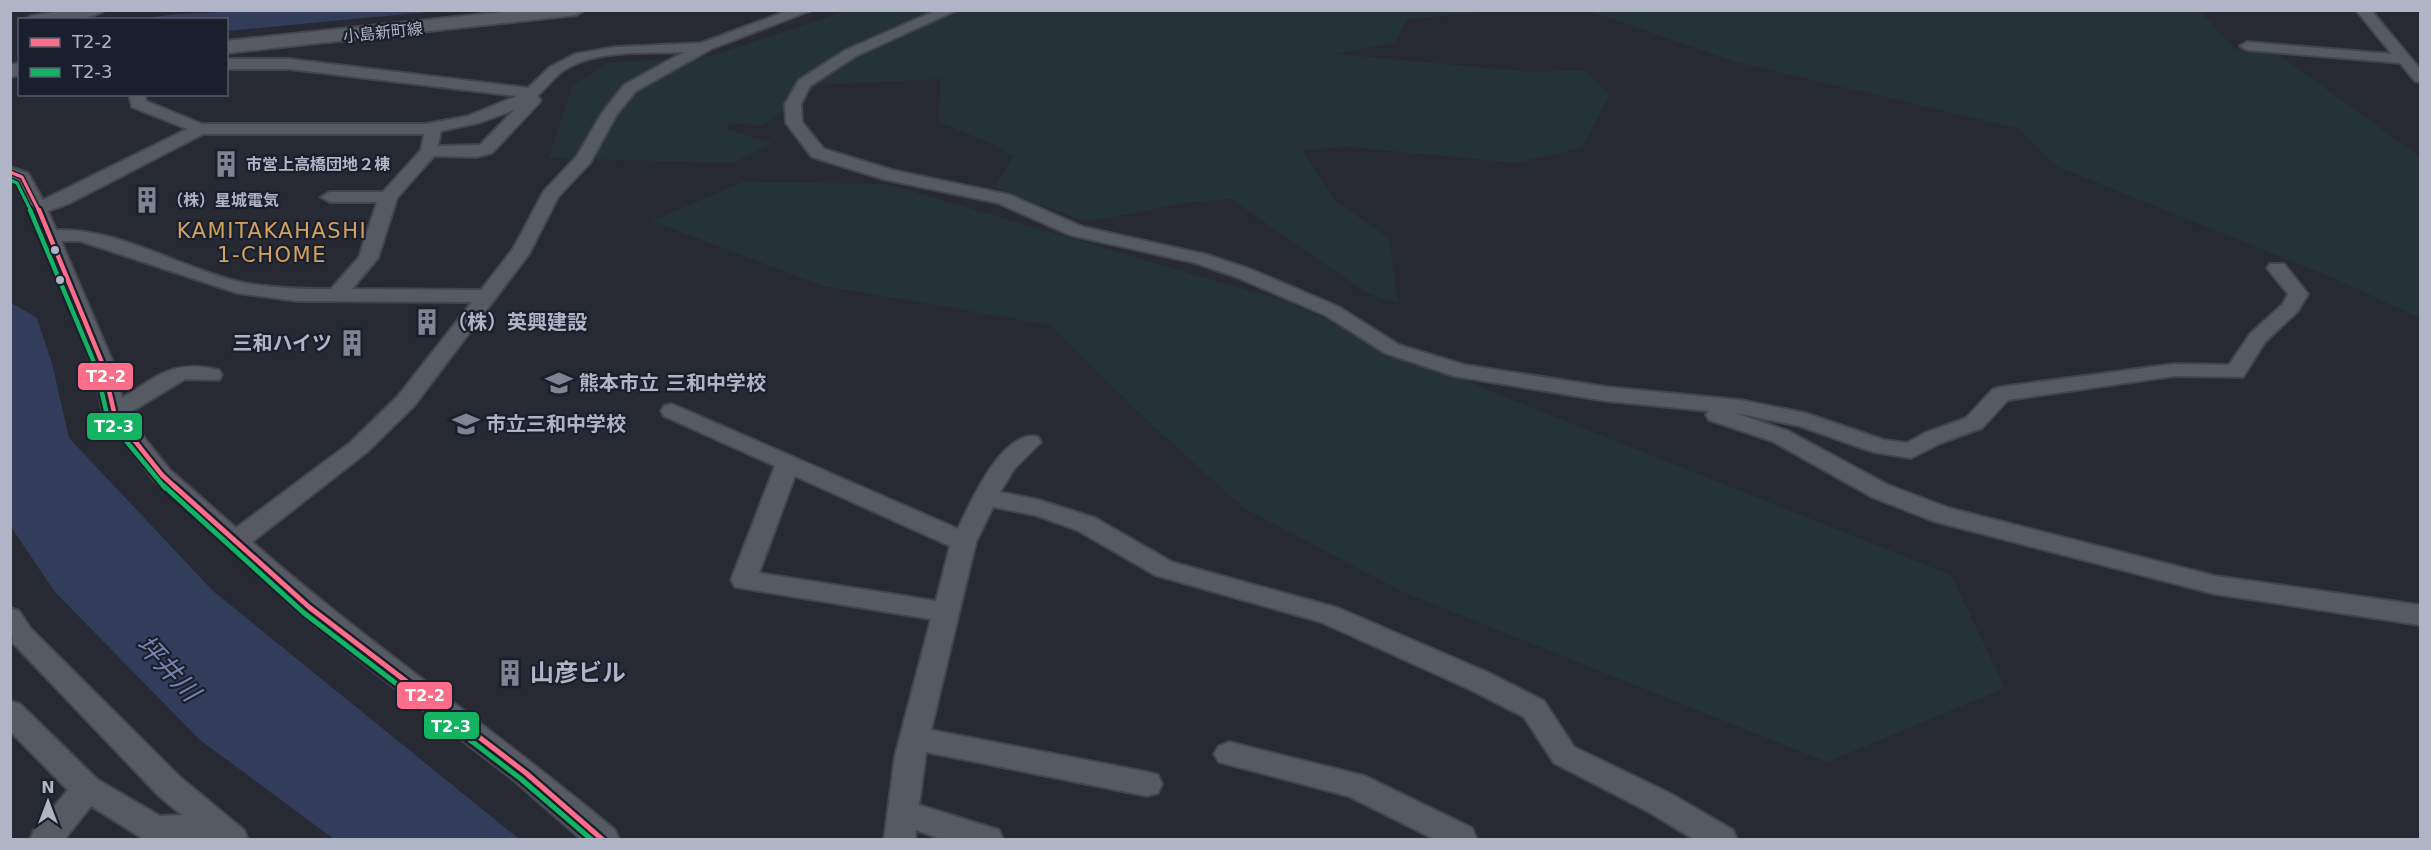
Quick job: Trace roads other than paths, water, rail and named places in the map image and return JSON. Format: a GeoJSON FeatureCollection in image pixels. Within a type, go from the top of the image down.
{"type":"FeatureCollection","features":[{"type":"Feature","properties":{"kind":"main road","name":"小島新町線"},"geometry":{"type":"LineString","coordinates":[[228,47],[576,10]]}},
{"type":"Feature","properties":{"kind":"street"},"geometry":{"type":"LineString","coordinates":[[29,18],[62,10]]}},
{"type":"Feature","properties":{"kind":"street"},"geometry":{"type":"LineString","coordinates":[[44,18],[98,10]]}},
{"type":"Feature","properties":{"kind":"street"},"geometry":{"type":"LineString","coordinates":[[236,541],[359,447],[406,401],[522,250],[550,195],[584,159],[610,113],[630,88],[706,46],[805,10]]}},
{"type":"Feature","properties":{"kind":"street"},"geometry":{"type":"LineString","coordinates":[[950,10],[851,53],[804,83],[793,104],[794,123],[818,153],[889,175],[965,189],[1004,200],[1077,231],[1201,259],[1243,273],[1332,311],[1392,349],[1462,370],[1607,394],[1740,407],[1805,420],[1881,447],[1911,451],[1933,438],[1974,423],[2001,393],[2174,370],[2235,372],[2257,338],[2290,307],[2298,294],[2277,268]]}},
{"type":"Feature","properties":{"kind":"street"},"geometry":{"type":"LineString","coordinates":[[2363,10],[2421,78]]}},
{"type":"Feature","properties":{"kind":"street"},"geometry":{"type":"LineString","coordinates":[[137,96],[138,104],[200,129],[434,127],[472,120],[516,104],[555,70],[580,57],[616,51],[706,46]]}},
{"type":"Feature","properties":{"kind":"street"},"geometry":{"type":"LineString","coordinates":[[2247,46],[2403,59]]}},
{"type":"Feature","properties":{"kind":"street"},"geometry":{"type":"LineString","coordinates":[[228,64],[289,64],[531,93]]}},
{"type":"Feature","properties":{"kind":"street"},"geometry":{"type":"LineString","coordinates":[[429,151],[476,152],[486,148],[533,100],[531,93]]}},
{"type":"Feature","properties":{"kind":"street"},"geometry":{"type":"LineString","coordinates":[[337,295],[368,258],[388,197],[429,151],[434,127]]}},
{"type":"Feature","properties":{"kind":"street"},"geometry":{"type":"LineString","coordinates":[[38,208],[64,199],[200,129]]}},
{"type":"Feature","properties":{"kind":"street"},"geometry":{"type":"LineString","coordinates":[[10,172],[21,177],[38,208],[103,365],[114,412],[162,475],[309,607],[526,772],[604,840]]}},
{"type":"Feature","properties":{"kind":"street"},"geometry":{"type":"LineString","coordinates":[[330,197],[388,197]]}},
{"type":"Feature","properties":{"kind":"street"},"geometry":{"type":"LineString","coordinates":[[50,236],[82,235],[237,288],[297,295],[487,296]]}},
{"type":"Feature","properties":{"kind":"street"},"geometry":{"type":"LineString","coordinates":[[114,412],[182,372],[212,375]]}},
{"type":"Feature","properties":{"kind":"street"},"geometry":{"type":"LineString","coordinates":[[1675,401],[1780,436],[1880,491],[1942,515],[2215,585],[2421,615]]}},
{"type":"Feature","properties":{"kind":"street"},"geometry":{"type":"LineString","coordinates":[[672,411],[964,542]]}},
{"type":"Feature","properties":{"kind":"street"},"geometry":{"type":"LineString","coordinates":[[988,840],[900,826],[914,738],[964,542],[985,497],[1005,464],[1029,442]]}},
{"type":"Feature","properties":{"kind":"street"},"geometry":{"type":"LineString","coordinates":[[788,464],[744,580],[946,612]]}},
{"type":"Feature","properties":{"kind":"street"},"geometry":{"type":"LineString","coordinates":[[985,497],[1039,508],[1086,524],[1164,569],[1329,615],[1479,681],[1534,709],[1564,754],[1660,803],[1722,840]]}},
{"type":"Feature","properties":{"kind":"street"},"geometry":{"type":"LineString","coordinates":[[10,618],[22,636],[170,787],[225,833]]}},
{"type":"Feature","properties":{"kind":"street"},"geometry":{"type":"LineString","coordinates":[[10,712],[87,789],[156,830],[225,833]]}},
{"type":"Feature","properties":{"kind":"street"},"geometry":{"type":"LineString","coordinates":[[914,738],[1147,784]]}},
{"type":"Feature","properties":{"kind":"street"},"geometry":{"type":"LineString","coordinates":[[1229,754],[1354,784],[1461,837],[1461,840]]}},
{"type":"Feature","properties":{"kind":"street"},"geometry":{"type":"LineString","coordinates":[[45,840],[87,789]]}},
{"type":"Feature","properties":{"kind":"water"},"geometry":{"type":"Polygon","coordinates":[[[245,10],[438,11],[228,31],[228,18],[146,18],[245,10]]]}},
{"type":"Feature","properties":{"kind":"water","name":"坪井川"},"geometry":{"type":"Polygon","coordinates":[[[10,302],[37,318],[52,363],[69,438],[213,591],[519,839],[334,839],[200,740],[55,592],[11,527],[10,302]]]}},
{"type":"Feature","properties":{"kind":"place","name":"市営上高橋団地２棟"},"geometry":{"type":"Point","coordinates":[226,164]}},
{"type":"Feature","properties":{"kind":"place","name":"（株）星城電気"},"geometry":{"type":"Point","coordinates":[147,200]}},
{"type":"Feature","properties":{"kind":"place","name":"（株）英興建設"},"geometry":{"type":"Point","coordinates":[427,322]}},
{"type":"Feature","properties":{"kind":"place","name":"三和ハイツ"},"geometry":{"type":"Point","coordinates":[352,343]}},
{"type":"Feature","properties":{"kind":"place","name":"熊本市立 三和中学校"},"geometry":{"type":"Point","coordinates":[559,383]}},
{"type":"Feature","properties":{"kind":"place","name":"市立三和中学校"},"geometry":{"type":"Point","coordinates":[466,424]}},
{"type":"Feature","properties":{"kind":"place","name":"山彦ビル"},"geometry":{"type":"Point","coordinates":[510,673]}},
{"type":"Feature","properties":{"kind":"district","name":"KAMITAKAHASHI 1-CHOME"},"geometry":{"type":"Point","coordinates":[272,243]}}]}
